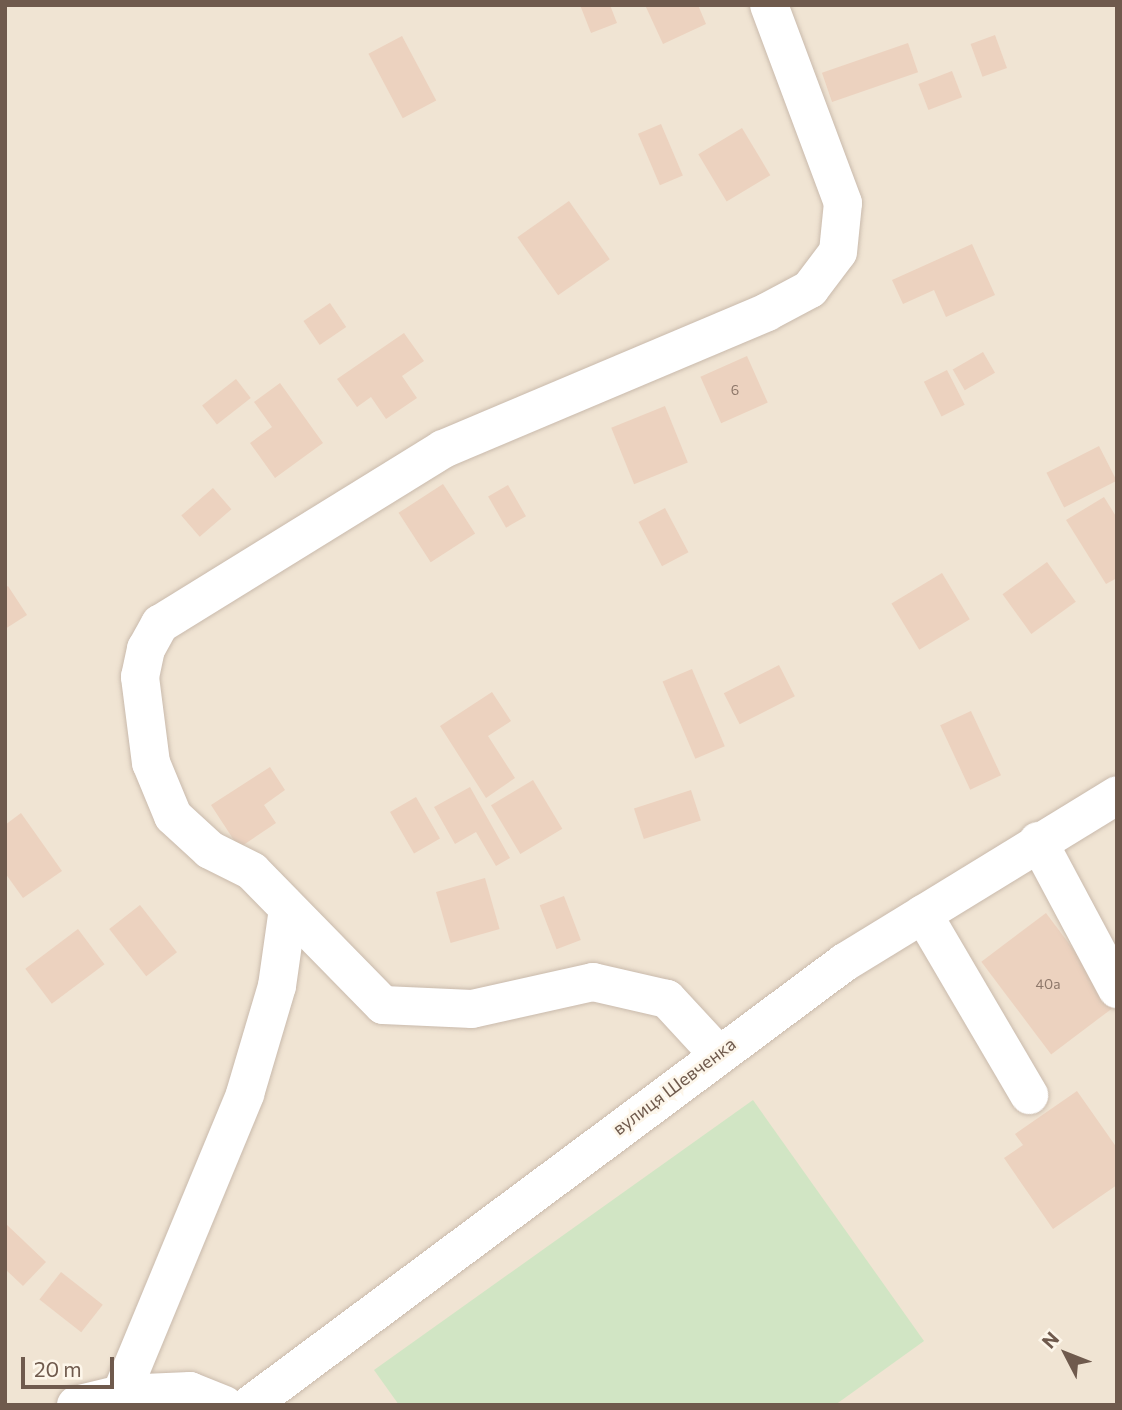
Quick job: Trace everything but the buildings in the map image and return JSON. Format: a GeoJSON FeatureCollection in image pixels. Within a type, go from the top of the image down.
{"type":"FeatureCollection","features":[{"type":"Feature","properties":{"kind":"street"},"geometry":{"type":"LineString","coordinates":[[717,1053],[667,999],[593,982],[472,1009],[383,1005],[252,870],[210,850],[173,816],[151,763],[142,712],[146,649],[160,624],[443,449],[767,312],[810,289],[838,252],[843,203],[769,5]]}},
{"type":"Feature","properties":{"kind":"street","name":"вулиця Шевченка"},"geometry":{"type":"LineString","coordinates":[[250,1405],[717,1053],[923,914],[1117,795]]}},
{"type":"Feature","properties":{"kind":"street"},"geometry":{"type":"LineString","coordinates":[[1039,842],[1117,989]]}},
{"type":"Feature","properties":{"kind":"street"},"geometry":{"type":"LineString","coordinates":[[121,1394],[245,1094],[277,986],[288,909]]}},
{"type":"Feature","properties":{"kind":"street"},"geometry":{"type":"LineString","coordinates":[[923,914],[1029,1095]]}},
{"type":"Feature","properties":{"kind":"street"},"geometry":{"type":"LineString","coordinates":[[76,1405],[121,1394],[190,1391],[224,1405]]}},
{"type":"Feature","properties":{"kind":"shaded area"},"geometry":{"type":"Polygon","coordinates":[[[5,5],[1117,5],[1117,1405],[5,1405],[5,5]]]}},
{"type":"Feature","properties":{"kind":"green space"},"geometry":{"type":"Polygon","coordinates":[[[753,1100],[924,1341],[835,1405],[399,1405],[374,1370],[753,1100]]]}}]}
